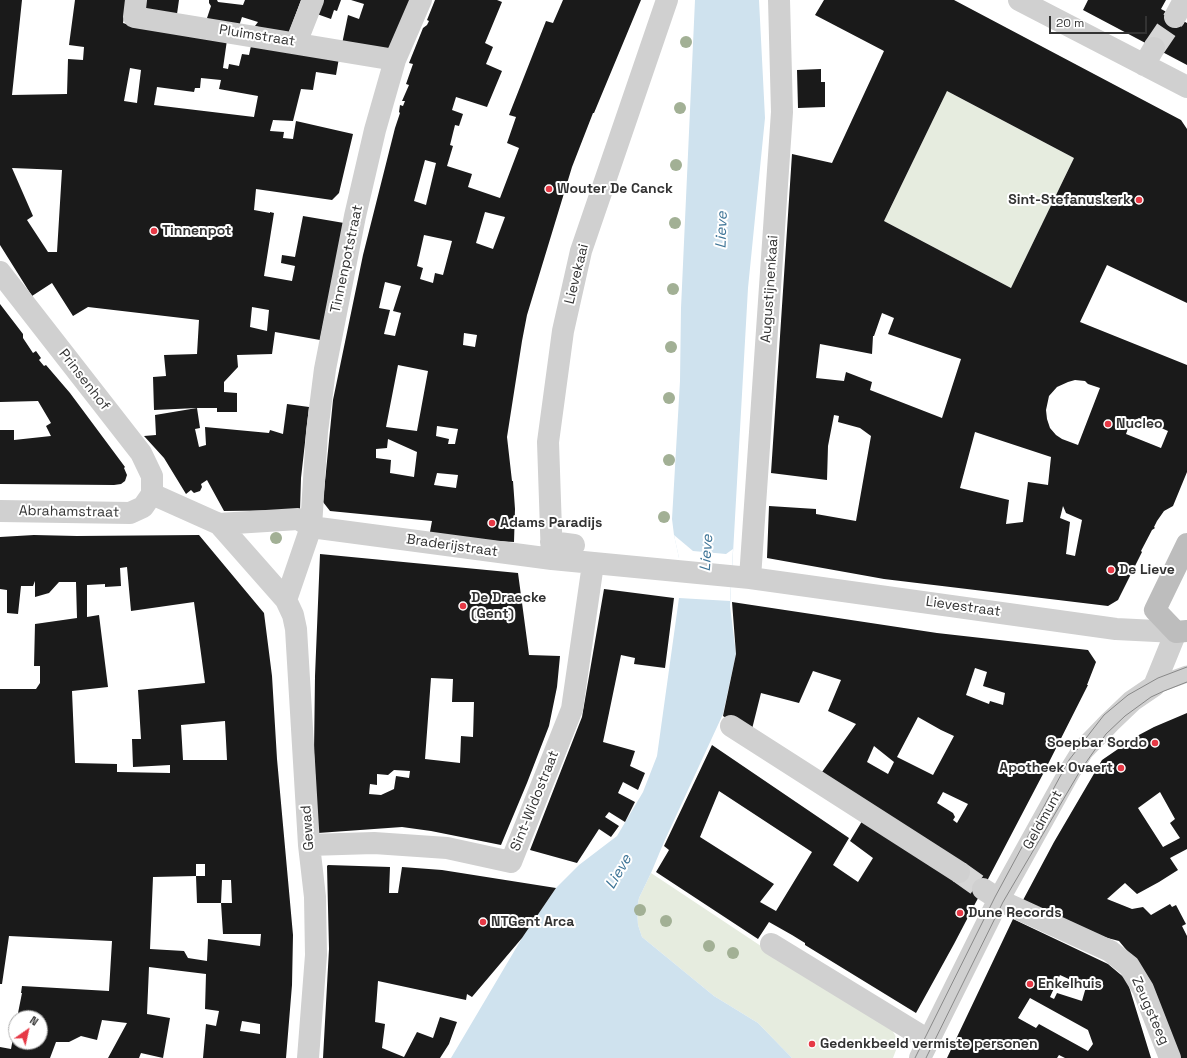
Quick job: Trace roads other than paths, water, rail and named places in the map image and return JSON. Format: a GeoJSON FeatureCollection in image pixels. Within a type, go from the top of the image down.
{"type":"FeatureCollection","features":[{"type":"Feature","properties":{"kind":"street","name":"Pluimstraat"},"geometry":{"type":"LineString","coordinates":[[136,0],[134,17],[396,60]]}},
{"type":"Feature","properties":{"kind":"street"},"geometry":{"type":"LineString","coordinates":[[296,43],[313,0]]}},
{"type":"Feature","properties":{"kind":"street","name":"Tinnenpotstraat"},"geometry":{"type":"LineString","coordinates":[[311,527],[317,432],[325,369],[355,216],[375,130],[396,60],[421,0]]}},
{"type":"Feature","properties":{"kind":"street","name":"Lievekaai"},"geometry":{"type":"LineString","coordinates":[[552,551],[548,442],[563,331],[581,251],[667,0]]}},
{"type":"Feature","properties":{"kind":"street","name":"Augustijnenkaai"},"geometry":{"type":"LineString","coordinates":[[741,577],[782,112],[779,0]]}},
{"type":"Feature","properties":{"kind":"street"},"geometry":{"type":"LineString","coordinates":[[1019,0],[1149,56],[1187,87]]}},
{"type":"Feature","properties":{"kind":"street","name":"Prinsenhof"},"geometry":{"type":"LineString","coordinates":[[1,277],[141,453],[152,476],[152,494]]}},
{"type":"Feature","properties":{"kind":"street"},"geometry":{"type":"LineString","coordinates":[[152,494],[218,524],[298,519],[311,527],[286,600]]}},
{"type":"Feature","properties":{"kind":"street","name":"Abrahamstraat"},"geometry":{"type":"LineString","coordinates":[[0,511],[130,513],[143,507],[152,494]]}},
{"type":"Feature","properties":{"kind":"street","name":"Gewad"},"geometry":{"type":"LineString","coordinates":[[218,524],[286,600],[293,615],[296,629],[309,845],[315,897],[316,955],[308,1058]]}},
{"type":"Feature","properties":{"kind":"street","name":"Braderijstraat"},"geometry":{"type":"LineString","coordinates":[[311,527],[552,551],[593,564]]}},
{"type":"Feature","properties":{"kind":"street"},"geometry":{"type":"LineString","coordinates":[[1154,686],[1181,631],[1155,610],[1187,544]]}},
{"type":"Feature","properties":{"kind":"street"},"geometry":{"type":"LineString","coordinates":[[552,551],[574,545]]}},
{"type":"Feature","properties":{"kind":"street"},"geometry":{"type":"LineString","coordinates":[[593,564],[741,577]]}},
{"type":"Feature","properties":{"kind":"street","name":"Sint-Widostraat"},"geometry":{"type":"LineString","coordinates":[[309,845],[374,843],[447,848],[510,862],[572,709],[593,564]]}},
{"type":"Feature","properties":{"kind":"street","name":"Lievestraat"},"geometry":{"type":"LineString","coordinates":[[741,577],[1116,629],[1181,631]]}},
{"type":"Feature","properties":{"kind":"street","name":"Geldmunt"},"geometry":{"type":"LineString","coordinates":[[771,944],[924,1049],[991,894],[1083,750],[1132,701],[1154,686]]}},
{"type":"Feature","properties":{"kind":"street"},"geometry":{"type":"LineString","coordinates":[[732,726],[959,872]]}},
{"type":"Feature","properties":{"kind":"street","name":"Zeugsteeg"},"geometry":{"type":"LineString","coordinates":[[991,894],[1110,951],[1129,966],[1143,989],[1170,1058]]}},
{"type":"Feature","properties":{"kind":"lane"},"geometry":{"type":"LineString","coordinates":[[1154,686],[1187,674]]}},
{"type":"Feature","properties":{"kind":"water","name":"Lieve"},"geometry":{"type":"Polygon","coordinates":[[[695,0],[759,0],[765,118],[748,288],[730,606],[736,654],[723,714],[639,898],[637,908],[638,925],[642,937],[714,996],[758,1023],[792,1058],[451,1058],[522,938],[556,888],[579,865],[617,836],[643,792],[657,756],[679,598],[679,558],[672,519],[680,381],[681,308],[695,0]]]}},
{"type":"Feature","properties":{"kind":"tunnel"},"geometry":{"type":"LineString","coordinates":[[1154,48],[1175,17]]}},
{"type":"Feature","properties":{"kind":"tunnel"},"geometry":{"type":"LineString","coordinates":[[959,872],[983,889]]}},
{"type":"Feature","properties":{"kind":"tram line"},"geometry":{"type":"LineString","coordinates":[[915,1058],[995,897],[1069,760],[1104,715],[1128,695],[1158,678],[1187,667]]}},
{"type":"Feature","properties":{"kind":"tram line"},"geometry":{"type":"LineString","coordinates":[[926,1058],[1003,902],[1080,771],[1106,734],[1125,716],[1151,697],[1187,682]]}},
{"type":"Feature","properties":{"kind":"place","name":"Wouter De Canck"},"geometry":{"type":"Point","coordinates":[549,189]}},
{"type":"Feature","properties":{"kind":"place","name":"Sint-Stefanuskerk"},"geometry":{"type":"Point","coordinates":[1139,200]}},
{"type":"Feature","properties":{"kind":"place","name":"Tinnenpot"},"geometry":{"type":"Point","coordinates":[154,231]}},
{"type":"Feature","properties":{"kind":"place","name":"Nucleo"},"geometry":{"type":"Point","coordinates":[1108,424]}},
{"type":"Feature","properties":{"kind":"place","name":"Adams Paradijs"},"geometry":{"type":"Point","coordinates":[492,523]}},
{"type":"Feature","properties":{"kind":"place","name":"De Lieve"},"geometry":{"type":"Point","coordinates":[1111,570]}},
{"type":"Feature","properties":{"kind":"place","name":"De Draecke (Gent)"},"geometry":{"type":"Point","coordinates":[463,606]}},
{"type":"Feature","properties":{"kind":"place","name":"Soepbar Sordo"},"geometry":{"type":"Point","coordinates":[1155,743]}},
{"type":"Feature","properties":{"kind":"place","name":"Apotheek Ovaert"},"geometry":{"type":"Point","coordinates":[1121,768]}},
{"type":"Feature","properties":{"kind":"place","name":"Dune Records"},"geometry":{"type":"Point","coordinates":[960,913]}},
{"type":"Feature","properties":{"kind":"place","name":"NTGent Arca"},"geometry":{"type":"Point","coordinates":[483,922]}},
{"type":"Feature","properties":{"kind":"place","name":"Enkelhuis"},"geometry":{"type":"Point","coordinates":[1030,984]}},
{"type":"Feature","properties":{"kind":"place","name":"Gedenkbeeld vermiste personen"},"geometry":{"type":"Point","coordinates":[812,1044]}}]}
